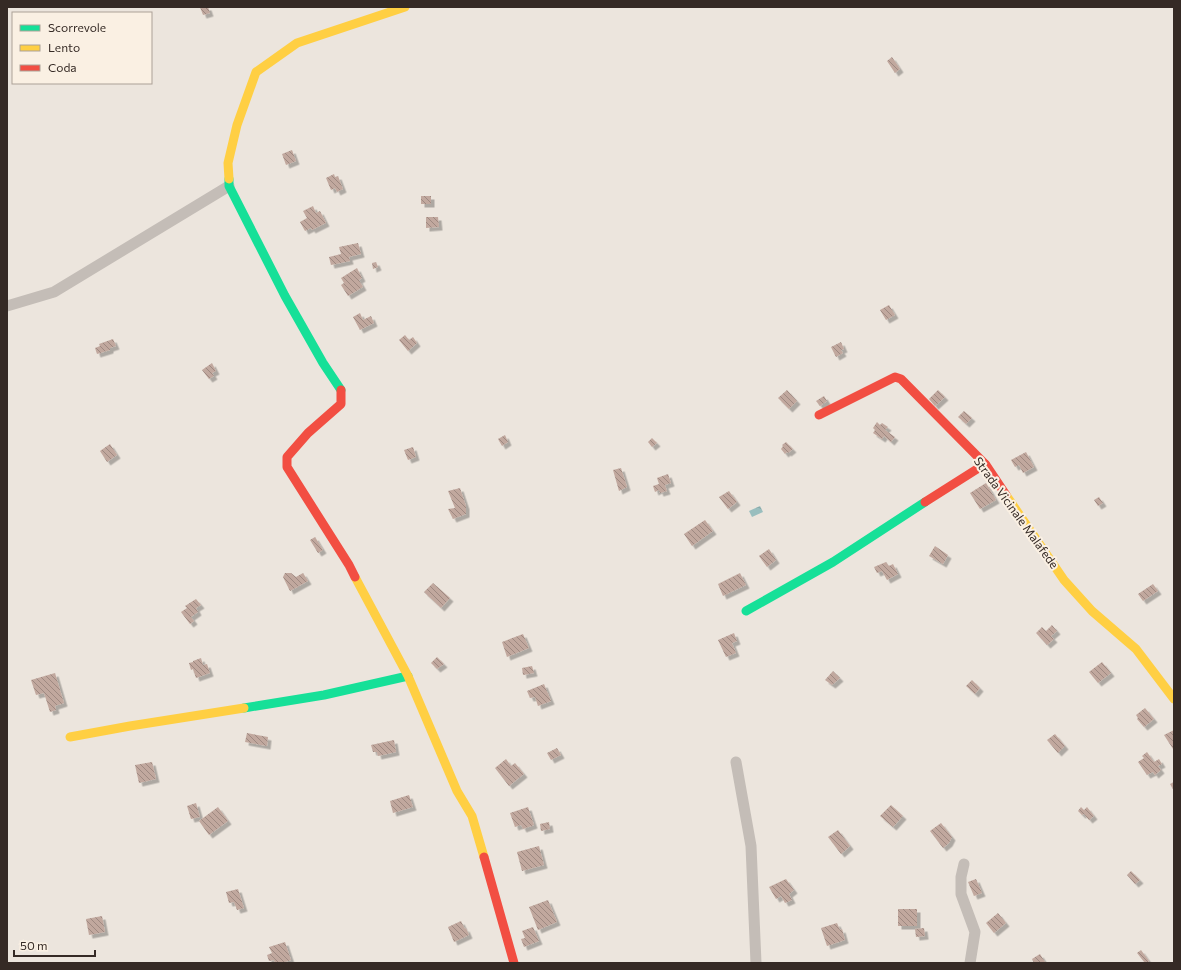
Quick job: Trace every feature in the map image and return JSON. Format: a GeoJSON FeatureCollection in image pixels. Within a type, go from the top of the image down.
{"type":"FeatureCollection","features":[{"type":"Feature","properties":{"kind":"street"},"geometry":{"type":"LineString","coordinates":[[405,7],[297,43],[256,72],[237,125],[228,163],[229,186],[284,296],[341,390],[341,404],[308,433],[287,457],[287,467],[349,565],[408,676],[457,791],[472,816],[514,963]]}},
{"type":"Feature","properties":{"kind":"street"},"geometry":{"type":"LineString","coordinates":[[7,306],[54,292],[229,186]]}},
{"type":"Feature","properties":{"kind":"street","name":"Strada Vicinale Malafede"},"geometry":{"type":"LineString","coordinates":[[819,415],[895,377],[901,379],[985,464],[1064,580],[1092,611],[1136,649],[1174,699]]}},
{"type":"Feature","properties":{"kind":"street"},"geometry":{"type":"LineString","coordinates":[[746,611],[833,562],[985,464]]}},
{"type":"Feature","properties":{"kind":"street"},"geometry":{"type":"LineString","coordinates":[[70,737],[138,724],[324,695],[408,676]]}},
{"type":"Feature","properties":{"kind":"street"},"geometry":{"type":"LineString","coordinates":[[736,762],[751,846],[756,963]]}},
{"type":"Feature","properties":{"kind":"street"},"geometry":{"type":"LineString","coordinates":[[964,864],[961,877],[961,894],[975,932],[970,963]]}},
{"type":"Feature","properties":{"kind":"water"},"geometry":{"type":"Polygon","coordinates":[[[760,506],[763,512],[752,517],[749,511],[760,506]]]}},
{"type":"Feature","properties":{"kind":"building"},"geometry":{"type":"Polygon","coordinates":[[[200,7],[208,7],[210,13],[203,15],[200,7]]]}},
{"type":"Feature","properties":{"kind":"building"},"geometry":{"type":"Polygon","coordinates":[[[892,57],[900,69],[895,73],[887,61],[892,57]]]}},
{"type":"Feature","properties":{"kind":"building"},"geometry":{"type":"Polygon","coordinates":[[[292,150],[296,161],[286,165],[282,154],[292,150]]]}},
{"type":"Feature","properties":{"kind":"building"},"geometry":{"type":"Polygon","coordinates":[[[334,174],[335,177],[338,176],[343,189],[337,192],[335,188],[331,190],[326,178],[334,174]]]}},
{"type":"Feature","properties":{"kind":"building"},"geometry":{"type":"Polygon","coordinates":[[[421,196],[431,196],[431,204],[421,204],[421,196]]]}},
{"type":"Feature","properties":{"kind":"building"},"geometry":{"type":"Polygon","coordinates":[[[313,206],[316,213],[320,211],[326,223],[312,230],[311,228],[305,231],[300,222],[307,218],[303,211],[313,206]]]}},
{"type":"Feature","properties":{"kind":"building"},"geometry":{"type":"Polygon","coordinates":[[[426,217],[438,217],[439,227],[426,228],[426,217]]]}},
{"type":"Feature","properties":{"kind":"building"},"geometry":{"type":"Polygon","coordinates":[[[358,243],[361,254],[349,257],[350,261],[331,265],[329,257],[341,254],[339,247],[358,243]]]}},
{"type":"Feature","properties":{"kind":"building"},"geometry":{"type":"Polygon","coordinates":[[[376,262],[378,267],[373,269],[372,263],[376,262]]]}},
{"type":"Feature","properties":{"kind":"building"},"geometry":{"type":"Polygon","coordinates":[[[357,268],[362,278],[359,280],[363,287],[348,296],[341,285],[344,283],[341,278],[357,268]]]}},
{"type":"Feature","properties":{"kind":"building"},"geometry":{"type":"Polygon","coordinates":[[[889,305],[895,315],[886,320],[880,310],[889,305]]]}},
{"type":"Feature","properties":{"kind":"building"},"geometry":{"type":"Polygon","coordinates":[[[360,313],[363,320],[371,316],[374,323],[360,330],[353,317],[360,313]]]}},
{"type":"Feature","properties":{"kind":"building"},"geometry":{"type":"Polygon","coordinates":[[[405,335],[409,340],[413,337],[417,343],[408,351],[399,340],[405,335]]]}},
{"type":"Feature","properties":{"kind":"building"},"geometry":{"type":"Polygon","coordinates":[[[113,339],[116,346],[110,348],[110,350],[97,354],[95,348],[100,346],[99,344],[113,339]]]}},
{"type":"Feature","properties":{"kind":"building"},"geometry":{"type":"Polygon","coordinates":[[[841,342],[844,349],[841,350],[843,353],[836,357],[831,347],[841,342]]]}},
{"type":"Feature","properties":{"kind":"building"},"geometry":{"type":"Polygon","coordinates":[[[212,363],[216,371],[212,373],[214,376],[209,379],[202,370],[212,363]]]}},
{"type":"Feature","properties":{"kind":"building"},"geometry":{"type":"Polygon","coordinates":[[[787,390],[797,401],[789,409],[778,398],[787,390]]]}},
{"type":"Feature","properties":{"kind":"building"},"geometry":{"type":"Polygon","coordinates":[[[938,390],[945,397],[935,406],[929,399],[938,390]]]}},
{"type":"Feature","properties":{"kind":"building"},"geometry":{"type":"Polygon","coordinates":[[[824,396],[827,401],[820,406],[816,401],[824,396]]]}},
{"type":"Feature","properties":{"kind":"building"},"geometry":{"type":"Polygon","coordinates":[[[964,411],[972,418],[966,424],[958,417],[964,411]]]}},
{"type":"Feature","properties":{"kind":"building"},"geometry":{"type":"Polygon","coordinates":[[[877,422],[880,425],[882,423],[888,427],[885,430],[895,437],[891,442],[884,436],[882,439],[873,433],[875,430],[873,428],[877,422]]]}},
{"type":"Feature","properties":{"kind":"building"},"geometry":{"type":"Polygon","coordinates":[[[505,435],[508,442],[502,446],[498,439],[505,435]]]}},
{"type":"Feature","properties":{"kind":"building"},"geometry":{"type":"Polygon","coordinates":[[[652,438],[657,443],[652,447],[648,442],[652,438]]]}},
{"type":"Feature","properties":{"kind":"building"},"geometry":{"type":"Polygon","coordinates":[[[786,442],[793,449],[785,454],[781,449],[783,446],[782,445],[786,442]]]}},
{"type":"Feature","properties":{"kind":"building"},"geometry":{"type":"Polygon","coordinates":[[[110,444],[117,455],[107,462],[100,451],[110,444]]]}},
{"type":"Feature","properties":{"kind":"building"},"geometry":{"type":"Polygon","coordinates":[[[413,447],[416,457],[408,460],[404,450],[413,447]]]}},
{"type":"Feature","properties":{"kind":"building"},"geometry":{"type":"Polygon","coordinates":[[[1026,452],[1034,467],[1023,473],[1019,465],[1015,467],[1011,460],[1026,452]]]}},
{"type":"Feature","properties":{"kind":"building"},"geometry":{"type":"Polygon","coordinates":[[[621,468],[627,487],[619,491],[613,470],[621,468]]]}},
{"type":"Feature","properties":{"kind":"building"},"geometry":{"type":"Polygon","coordinates":[[[668,474],[671,483],[665,485],[667,491],[660,493],[659,490],[655,492],[653,486],[659,484],[657,478],[668,474]]]}},
{"type":"Feature","properties":{"kind":"building"},"geometry":{"type":"Polygon","coordinates":[[[986,483],[996,500],[980,509],[970,493],[986,483]]]}},
{"type":"Feature","properties":{"kind":"building"},"geometry":{"type":"Polygon","coordinates":[[[460,488],[466,506],[466,514],[453,519],[448,509],[455,508],[448,491],[460,488]]]}},
{"type":"Feature","properties":{"kind":"building"},"geometry":{"type":"Polygon","coordinates":[[[729,491],[737,502],[728,509],[719,497],[729,491]]]}},
{"type":"Feature","properties":{"kind":"building"},"geometry":{"type":"Polygon","coordinates":[[[1099,497],[1103,503],[1098,506],[1094,500],[1099,497]]]}},
{"type":"Feature","properties":{"kind":"building"},"geometry":{"type":"Polygon","coordinates":[[[705,520],[713,531],[692,546],[684,534],[705,520]]]}},
{"type":"Feature","properties":{"kind":"building"},"geometry":{"type":"Polygon","coordinates":[[[315,537],[323,550],[318,553],[310,540],[315,537]]]}},
{"type":"Feature","properties":{"kind":"building"},"geometry":{"type":"Polygon","coordinates":[[[935,546],[948,555],[943,564],[929,556],[935,546]]]}},
{"type":"Feature","properties":{"kind":"building"},"geometry":{"type":"Polygon","coordinates":[[[769,549],[776,560],[767,567],[759,556],[769,549]]]}},
{"type":"Feature","properties":{"kind":"building"},"geometry":{"type":"Polygon","coordinates":[[[886,562],[889,566],[893,564],[898,574],[887,580],[882,571],[877,573],[874,567],[886,562]]]}},
{"type":"Feature","properties":{"kind":"building"},"geometry":{"type":"Polygon","coordinates":[[[285,573],[291,573],[296,577],[303,573],[308,581],[290,591],[283,577],[285,573]]]}},
{"type":"Feature","properties":{"kind":"building"},"geometry":{"type":"Polygon","coordinates":[[[740,573],[746,585],[723,596],[718,584],[740,573]]]}},
{"type":"Feature","properties":{"kind":"building"},"geometry":{"type":"Polygon","coordinates":[[[433,583],[450,598],[441,608],[424,592],[433,583]]]}},
{"type":"Feature","properties":{"kind":"building"},"geometry":{"type":"Polygon","coordinates":[[[1153,584],[1158,591],[1143,601],[1138,594],[1153,584]]]}},
{"type":"Feature","properties":{"kind":"building"},"geometry":{"type":"Polygon","coordinates":[[[196,599],[201,605],[196,608],[198,612],[191,617],[194,621],[190,624],[181,612],[187,608],[185,606],[196,599]]]}},
{"type":"Feature","properties":{"kind":"building"},"geometry":{"type":"Polygon","coordinates":[[[1052,625],[1057,631],[1051,636],[1054,639],[1047,645],[1036,633],[1042,627],[1046,631],[1052,625]]]}},
{"type":"Feature","properties":{"kind":"building"},"geometry":{"type":"Polygon","coordinates":[[[734,633],[737,641],[732,643],[736,653],[726,657],[718,640],[734,633]]]}},
{"type":"Feature","properties":{"kind":"building"},"geometry":{"type":"Polygon","coordinates":[[[523,634],[529,648],[507,657],[502,642],[523,634]]]}},
{"type":"Feature","properties":{"kind":"building"},"geometry":{"type":"Polygon","coordinates":[[[437,657],[444,664],[437,669],[431,663],[437,657]]]}},
{"type":"Feature","properties":{"kind":"building"},"geometry":{"type":"Polygon","coordinates":[[[201,658],[203,665],[207,664],[210,673],[196,678],[189,663],[201,658]]]}},
{"type":"Feature","properties":{"kind":"building"},"geometry":{"type":"Polygon","coordinates":[[[1102,662],[1111,673],[1098,683],[1089,672],[1102,662]]]}},
{"type":"Feature","properties":{"kind":"building"},"geometry":{"type":"Polygon","coordinates":[[[532,666],[534,673],[523,675],[522,668],[532,666]]]}},
{"type":"Feature","properties":{"kind":"building"},"geometry":{"type":"Polygon","coordinates":[[[833,671],[840,678],[832,685],[825,680],[833,671]]]}},
{"type":"Feature","properties":{"kind":"building"},"geometry":{"type":"Polygon","coordinates":[[[55,673],[64,703],[55,706],[56,710],[50,712],[44,693],[36,695],[31,680],[55,673]]]}},
{"type":"Feature","properties":{"kind":"building"},"geometry":{"type":"Polygon","coordinates":[[[972,680],[980,688],[975,694],[966,686],[972,680]]]}},
{"type":"Feature","properties":{"kind":"building"},"geometry":{"type":"Polygon","coordinates":[[[544,684],[551,701],[538,706],[535,697],[530,698],[527,691],[544,684]]]}},
{"type":"Feature","properties":{"kind":"building"},"geometry":{"type":"Polygon","coordinates":[[[1145,708],[1154,719],[1144,727],[1137,719],[1138,718],[1136,715],[1145,708]]]}},
{"type":"Feature","properties":{"kind":"building"},"geometry":{"type":"Polygon","coordinates":[[[1174,730],[1174,749],[1173,749],[1164,735],[1174,730]]]}},
{"type":"Feature","properties":{"kind":"building"},"geometry":{"type":"Polygon","coordinates":[[[247,733],[268,737],[267,746],[245,742],[247,733]]]}},
{"type":"Feature","properties":{"kind":"building"},"geometry":{"type":"Polygon","coordinates":[[[1055,734],[1065,746],[1058,753],[1047,740],[1055,734]]]}},
{"type":"Feature","properties":{"kind":"building"},"geometry":{"type":"Polygon","coordinates":[[[394,740],[396,752],[378,756],[377,752],[373,752],[371,745],[394,740]]]}},
{"type":"Feature","properties":{"kind":"building"},"geometry":{"type":"Polygon","coordinates":[[[557,748],[561,755],[551,760],[547,753],[557,748]]]}},
{"type":"Feature","properties":{"kind":"building"},"geometry":{"type":"Polygon","coordinates":[[[1147,752],[1154,762],[1159,759],[1162,764],[1158,766],[1161,770],[1155,775],[1153,772],[1147,775],[1138,762],[1144,758],[1142,756],[1147,752]]]}},
{"type":"Feature","properties":{"kind":"building"},"geometry":{"type":"Polygon","coordinates":[[[506,759],[511,766],[515,763],[524,774],[509,786],[495,768],[506,759]]]}},
{"type":"Feature","properties":{"kind":"building"},"geometry":{"type":"Polygon","coordinates":[[[152,762],[156,779],[139,783],[135,765],[152,762]]]}},
{"type":"Feature","properties":{"kind":"building"},"geometry":{"type":"Polygon","coordinates":[[[1174,782],[1174,791],[1170,784],[1174,782]]]}},
{"type":"Feature","properties":{"kind":"building"},"geometry":{"type":"Polygon","coordinates":[[[409,795],[413,807],[393,813],[390,801],[409,795]]]}},
{"type":"Feature","properties":{"kind":"building"},"geometry":{"type":"Polygon","coordinates":[[[196,803],[200,817],[191,819],[187,806],[196,803]]]}},
{"type":"Feature","properties":{"kind":"building"},"geometry":{"type":"Polygon","coordinates":[[[891,805],[903,816],[893,827],[880,816],[891,805]]]}},
{"type":"Feature","properties":{"kind":"building"},"geometry":{"type":"Polygon","coordinates":[[[218,807],[228,821],[209,835],[199,821],[218,807]]]}},
{"type":"Feature","properties":{"kind":"building"},"geometry":{"type":"Polygon","coordinates":[[[528,807],[534,825],[523,829],[521,825],[515,827],[510,813],[528,807]]]}},
{"type":"Feature","properties":{"kind":"building"},"geometry":{"type":"Polygon","coordinates":[[[1081,807],[1084,810],[1087,807],[1094,816],[1089,820],[1084,814],[1082,815],[1078,811],[1081,807]]]}},
{"type":"Feature","properties":{"kind":"building"},"geometry":{"type":"Polygon","coordinates":[[[549,822],[550,829],[541,831],[540,824],[549,822]]]}},
{"type":"Feature","properties":{"kind":"building"},"geometry":{"type":"Polygon","coordinates":[[[941,823],[952,837],[949,843],[943,848],[930,831],[941,823]]]}},
{"type":"Feature","properties":{"kind":"building"},"geometry":{"type":"Polygon","coordinates":[[[838,830],[850,846],[841,854],[828,837],[838,830]]]}},
{"type":"Feature","properties":{"kind":"building"},"geometry":{"type":"Polygon","coordinates":[[[539,846],[544,865],[522,871],[517,852],[539,846]]]}},
{"type":"Feature","properties":{"kind":"building"},"geometry":{"type":"Polygon","coordinates":[[[1131,871],[1140,880],[1135,884],[1127,875],[1131,871]]]}},
{"type":"Feature","properties":{"kind":"building"},"geometry":{"type":"Polygon","coordinates":[[[786,879],[794,890],[789,894],[792,900],[785,903],[781,896],[776,899],[769,887],[786,879]]]}},
{"type":"Feature","properties":{"kind":"building"},"geometry":{"type":"Polygon","coordinates":[[[976,879],[982,893],[974,896],[968,882],[976,879]]]}},
{"type":"Feature","properties":{"kind":"building"},"geometry":{"type":"Polygon","coordinates":[[[238,889],[244,908],[237,910],[234,902],[229,903],[226,892],[238,889]]]}},
{"type":"Feature","properties":{"kind":"building"},"geometry":{"type":"Polygon","coordinates":[[[548,900],[557,922],[538,930],[529,907],[548,900]]]}},
{"type":"Feature","properties":{"kind":"building"},"geometry":{"type":"Polygon","coordinates":[[[898,909],[917,909],[917,926],[898,926],[898,909]]]}},
{"type":"Feature","properties":{"kind":"building"},"geometry":{"type":"Polygon","coordinates":[[[998,913],[1006,923],[994,933],[986,923],[998,913]]]}},
{"type":"Feature","properties":{"kind":"building"},"geometry":{"type":"Polygon","coordinates":[[[102,916],[105,932],[89,935],[86,919],[102,916]]]}},
{"type":"Feature","properties":{"kind":"building"},"geometry":{"type":"Polygon","coordinates":[[[461,921],[469,935],[454,942],[448,927],[461,921]]]}},
{"type":"Feature","properties":{"kind":"building"},"geometry":{"type":"Polygon","coordinates":[[[837,923],[840,930],[842,929],[845,940],[827,946],[821,928],[837,923]]]}},
{"type":"Feature","properties":{"kind":"building"},"geometry":{"type":"Polygon","coordinates":[[[533,927],[539,941],[524,947],[521,939],[525,938],[522,931],[533,927]]]}},
{"type":"Feature","properties":{"kind":"building"},"geometry":{"type":"Polygon","coordinates":[[[924,928],[925,936],[916,937],[915,929],[924,928]]]}},
{"type":"Feature","properties":{"kind":"building"},"geometry":{"type":"Polygon","coordinates":[[[285,942],[291,960],[282,963],[275,963],[274,960],[269,961],[267,955],[272,953],[269,947],[285,942]]]}},
{"type":"Feature","properties":{"kind":"building"},"geometry":{"type":"Polygon","coordinates":[[[1141,950],[1149,961],[1147,963],[1145,963],[1137,953],[1141,950]]]}},
{"type":"Feature","properties":{"kind":"building"},"geometry":{"type":"Polygon","coordinates":[[[1040,954],[1045,962],[1034,963],[1032,959],[1040,954]]]}},
{"type":"Feature","properties":{"kind":"traffic: fast"},"geometry":{"type":"LineString","coordinates":[[229,179],[229,186],[285,296],[323,363],[341,390]]}},
{"type":"Feature","properties":{"kind":"traffic: fast"},"geometry":{"type":"LineString","coordinates":[[746,611],[833,562],[925,502]]}},
{"type":"Feature","properties":{"kind":"traffic: fast"},"geometry":{"type":"LineString","coordinates":[[244,708],[324,695],[408,676]]}},
{"type":"Feature","properties":{"kind":"traffic: slow"},"geometry":{"type":"LineString","coordinates":[[229,179],[228,163],[237,125],[256,72],[297,43],[405,7]]}},
{"type":"Feature","properties":{"kind":"traffic: slow"},"geometry":{"type":"LineString","coordinates":[[1006,495],[1064,580],[1092,611],[1136,649],[1174,699]]}},
{"type":"Feature","properties":{"kind":"traffic: slow"},"geometry":{"type":"LineString","coordinates":[[355,577],[408,676],[457,791],[472,816],[484,857]]}},
{"type":"Feature","properties":{"kind":"traffic: slow"},"geometry":{"type":"LineString","coordinates":[[70,737],[244,708]]}},
{"type":"Feature","properties":{"kind":"traffic: jam"},"geometry":{"type":"LineString","coordinates":[[819,415],[895,377],[901,379],[986,465],[1006,495]]}},
{"type":"Feature","properties":{"kind":"traffic: jam"},"geometry":{"type":"LineString","coordinates":[[341,390],[341,404],[308,433],[287,457],[287,467],[349,565],[355,577]]}},
{"type":"Feature","properties":{"kind":"traffic: jam"},"geometry":{"type":"LineString","coordinates":[[925,502],[985,464]]}},
{"type":"Feature","properties":{"kind":"traffic: jam"},"geometry":{"type":"LineString","coordinates":[[484,857],[514,963]]}}]}
